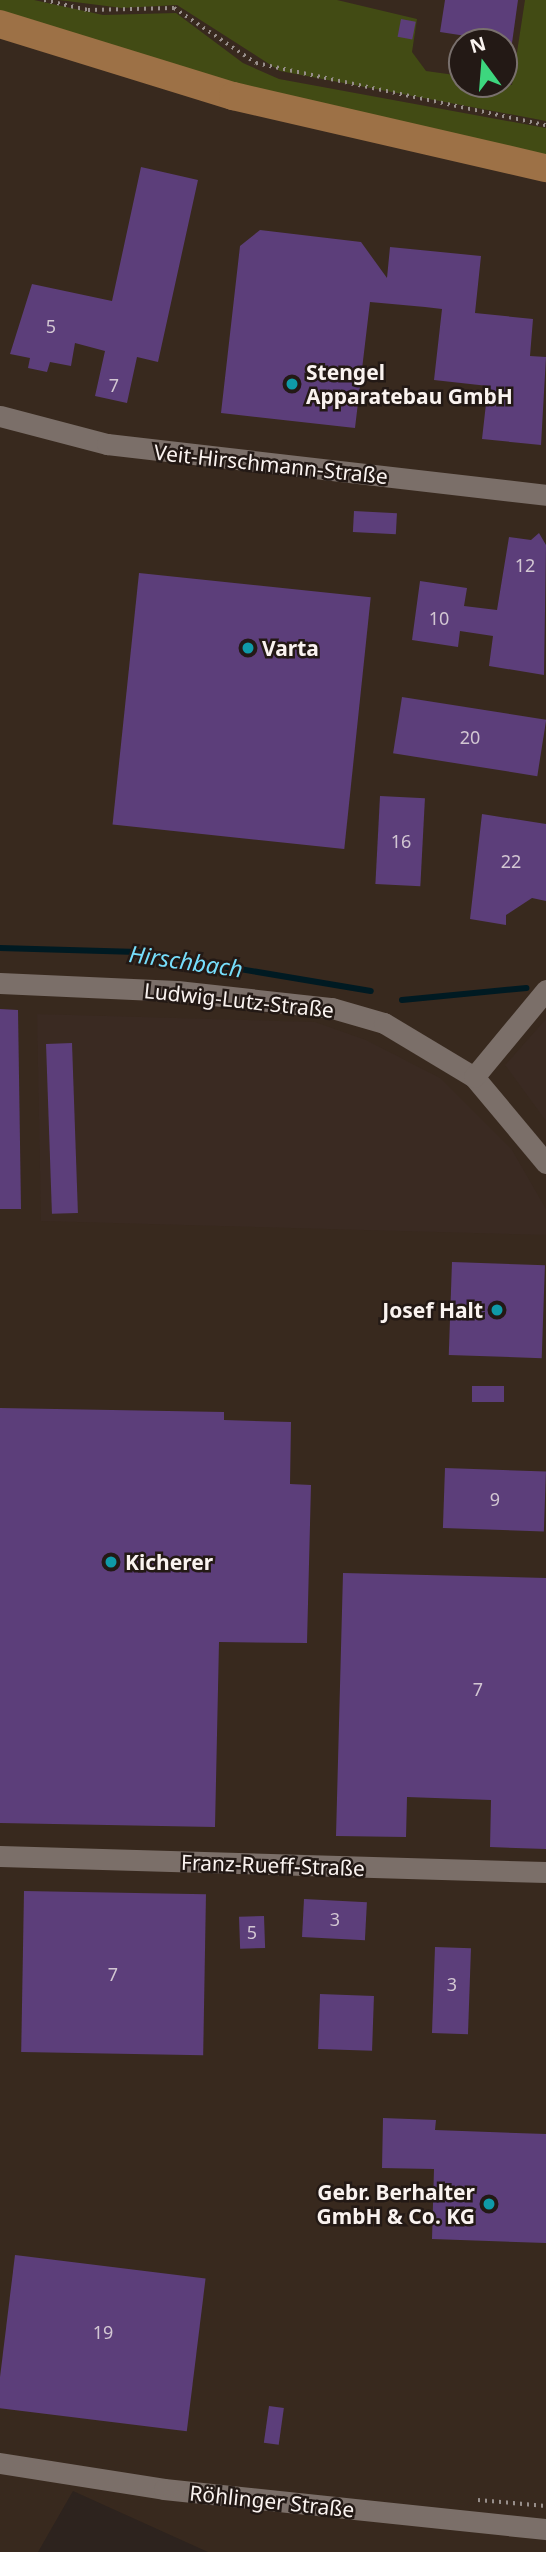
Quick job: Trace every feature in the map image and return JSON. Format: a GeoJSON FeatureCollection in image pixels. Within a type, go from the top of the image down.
{"type":"FeatureCollection","features":[{"type":"Feature","properties":{"kind":"main road"},"geometry":{"type":"LineString","coordinates":[[0,24],[233,96],[546,168]]}},
{"type":"Feature","properties":{"kind":"street","name":"Veit-Hirschmann-Straße"},"geometry":{"type":"LineString","coordinates":[[0,416],[107,444],[546,495]]}},
{"type":"Feature","properties":{"kind":"street","name":"Ludwig-Lutz-Straße"},"geometry":{"type":"LineString","coordinates":[[0,982],[177,991],[332,1008],[395,1029],[474,1077],[546,1163]]}},
{"type":"Feature","properties":{"kind":"street"},"geometry":{"type":"LineString","coordinates":[[474,1077],[546,990]]}},
{"type":"Feature","properties":{"kind":"street","name":"Franz-Rueff-Straße"},"geometry":{"type":"LineString","coordinates":[[0,1856],[546,1872]]}},
{"type":"Feature","properties":{"kind":"street","name":"Röhlinger Straße"},"geometry":{"type":"LineString","coordinates":[[0,2463],[164,2489],[546,2529]]}},
{"type":"Feature","properties":{"kind":"path"},"geometry":{"type":"LineString","coordinates":[[44,0],[88,10],[174,8],[256,64],[546,125]]}},
{"type":"Feature","properties":{"kind":"shaded area"},"geometry":{"type":"Polygon","coordinates":[[[0,0],[546,0],[546,2552],[208,2552],[73,2491],[38,2552],[0,2552],[0,0]]]}},
{"type":"Feature","properties":{"kind":"shaded area"},"geometry":{"type":"Polygon","coordinates":[[[37,1014],[315,1022],[366,1040],[440,1078],[512,1150],[546,1209],[546,1235],[41,1221],[37,1014]]]}},
{"type":"Feature","properties":{"kind":"shaded area"},"geometry":{"type":"Polygon","coordinates":[[[546,1019],[546,1121],[505,1065],[546,1019]]]}},
{"type":"Feature","properties":{"kind":"green space"},"geometry":{"type":"Polygon","coordinates":[[[0,0],[34,0],[103,15],[176,13],[243,63],[279,79],[546,128],[546,159],[238,88],[0,10],[0,0]]]}},
{"type":"Feature","properties":{"kind":"green space"},"geometry":{"type":"Polygon","coordinates":[[[59,0],[337,0],[417,19],[412,52],[426,71],[448,74],[448,98],[518,98],[518,46],[525,0],[546,0],[546,121],[280,71],[177,5],[122,8],[59,0]]]}},
{"type":"Feature","properties":{"kind":"building"},"geometry":{"type":"Polygon","coordinates":[[[445,0],[518,0],[514,28],[448,28],[448,33],[440,32],[445,0]]]}},
{"type":"Feature","properties":{"kind":"building"},"geometry":{"type":"Polygon","coordinates":[[[401,19],[416,22],[412,40],[398,37],[401,19]]]}},
{"type":"Feature","properties":{"kind":"building"},"geometry":{"type":"Polygon","coordinates":[[[141,167],[198,180],[158,362],[137,357],[127,403],[95,396],[105,351],[75,343],[71,366],[50,362],[47,372],[28,368],[30,358],[10,354],[32,284],[112,301],[141,167]]]}},
{"type":"Feature","properties":{"kind":"building"},"geometry":{"type":"Polygon","coordinates":[[[260,230],[361,242],[387,278],[390,247],[481,256],[475,313],[533,319],[530,356],[546,357],[541,445],[482,439],[488,386],[434,380],[442,309],[425,307],[370,302],[355,428],[221,413],[240,246],[260,230]]]}},
{"type":"Feature","properties":{"kind":"building"},"geometry":{"type":"Polygon","coordinates":[[[354,511],[397,513],[396,534],[353,532],[354,511]]]}},
{"type":"Feature","properties":{"kind":"building"},"geometry":{"type":"Polygon","coordinates":[[[539,533],[546,545],[544,675],[489,666],[493,636],[460,631],[458,647],[412,640],[420,581],[467,588],[464,606],[497,610],[509,537],[531,540],[539,533]]]}},
{"type":"Feature","properties":{"kind":"building"},"geometry":{"type":"Polygon","coordinates":[[[139,573],[371,597],[344,849],[113,825],[139,573]]]}},
{"type":"Feature","properties":{"kind":"building"},"geometry":{"type":"Polygon","coordinates":[[[402,697],[546,720],[537,776],[393,753],[402,697]]]}},
{"type":"Feature","properties":{"kind":"building"},"geometry":{"type":"Polygon","coordinates":[[[380,796],[425,798],[420,886],[375,884],[380,796]]]}},
{"type":"Feature","properties":{"kind":"building"},"geometry":{"type":"Polygon","coordinates":[[[482,814],[546,824],[546,901],[532,898],[506,915],[506,925],[470,919],[482,814]]]}},
{"type":"Feature","properties":{"kind":"building"},"geometry":{"type":"Polygon","coordinates":[[[0,1009],[18,1010],[21,1209],[0,1209],[0,1009]]]}},
{"type":"Feature","properties":{"kind":"building"},"geometry":{"type":"Polygon","coordinates":[[[72,1043],[78,1213],[52,1214],[46,1044],[72,1043]]]}},
{"type":"Feature","properties":{"kind":"building","name":"Josef Halt"},"geometry":{"type":"Polygon","coordinates":[[[452,1262],[545,1265],[542,1358],[449,1355],[452,1262]]]}},
{"type":"Feature","properties":{"kind":"building"},"geometry":{"type":"Polygon","coordinates":[[[472,1386],[504,1386],[504,1402],[472,1402],[472,1386]]]}},
{"type":"Feature","properties":{"kind":"building","name":"Kicherer"},"geometry":{"type":"Polygon","coordinates":[[[0,1408],[224,1412],[224,1420],[291,1422],[290,1484],[311,1485],[307,1643],[219,1642],[215,1827],[0,1823],[0,1408]]]}},
{"type":"Feature","properties":{"kind":"building"},"geometry":{"type":"Polygon","coordinates":[[[445,1468],[546,1472],[544,1531],[443,1528],[445,1468]]]}},
{"type":"Feature","properties":{"kind":"building"},"geometry":{"type":"Polygon","coordinates":[[[343,1573],[546,1578],[546,1849],[490,1847],[491,1800],[407,1797],[406,1837],[336,1836],[343,1573]]]}},
{"type":"Feature","properties":{"kind":"building"},"geometry":{"type":"Polygon","coordinates":[[[24,1891],[206,1894],[203,2055],[21,2052],[24,1891]]]}},
{"type":"Feature","properties":{"kind":"building"},"geometry":{"type":"Polygon","coordinates":[[[304,1899],[367,1902],[365,1940],[302,1937],[304,1899]]]}},
{"type":"Feature","properties":{"kind":"building"},"geometry":{"type":"Polygon","coordinates":[[[264,1916],[265,1948],[240,1949],[239,1917],[264,1916]]]}},
{"type":"Feature","properties":{"kind":"building"},"geometry":{"type":"Polygon","coordinates":[[[435,1947],[471,1948],[468,2034],[432,2033],[435,1947]]]}},
{"type":"Feature","properties":{"kind":"building"},"geometry":{"type":"Polygon","coordinates":[[[320,1994],[374,1996],[372,2051],[318,2049],[320,1994]]]}},
{"type":"Feature","properties":{"kind":"building","name":"Gebr. Berhalter GmbH & Co. KG"},"geometry":{"type":"Polygon","coordinates":[[[383,2118],[436,2120],[435,2130],[546,2134],[546,2243],[432,2239],[434,2169],[382,2168],[383,2118]]]}},
{"type":"Feature","properties":{"kind":"building"},"geometry":{"type":"Polygon","coordinates":[[[15,2255],[206,2278],[187,2431],[0,2408],[0,2377],[15,2255]]]}},
{"type":"Feature","properties":{"kind":"building"},"geometry":{"type":"Polygon","coordinates":[[[269,2406],[284,2408],[279,2445],[264,2443],[269,2406]]]}},
{"type":"Feature","properties":{"kind":"waterway","name":"Hirschbach"},"geometry":{"type":"LineString","coordinates":[[0,948],[138,952],[371,991]]}},
{"type":"Feature","properties":{"kind":"waterway","name":"Hirschbach"},"geometry":{"type":"LineString","coordinates":[[402,1000],[526,988]]}},
{"type":"Feature","properties":{"kind":"place","name":"Stengel Apparatebau GmbH"},"geometry":{"type":"Point","coordinates":[292,384]}},
{"type":"Feature","properties":{"kind":"place","name":"Varta"},"geometry":{"type":"Point","coordinates":[248,648]}},
{"type":"Feature","properties":{"kind":"place","name":"Josef Halt"},"geometry":{"type":"Point","coordinates":[497,1310]}},
{"type":"Feature","properties":{"kind":"place","name":"Kicherer"},"geometry":{"type":"Point","coordinates":[111,1562]}},
{"type":"Feature","properties":{"kind":"place","name":"Gebr. Berhalter GmbH & Co. KG"},"geometry":{"type":"Point","coordinates":[489,2204]}}]}
